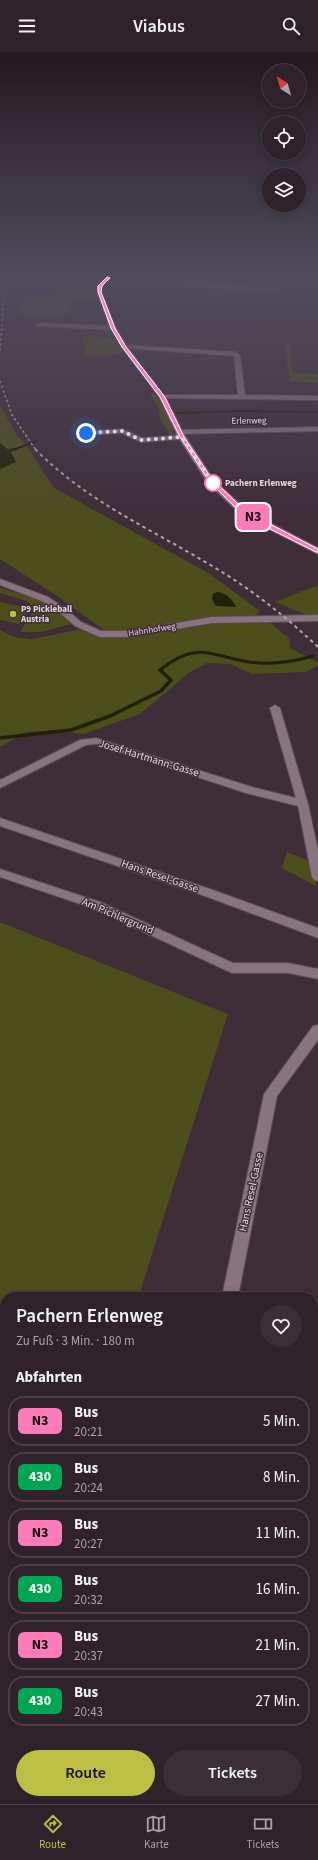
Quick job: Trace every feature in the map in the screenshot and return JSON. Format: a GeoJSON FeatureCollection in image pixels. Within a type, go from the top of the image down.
{"type":"FeatureCollection","features":[{"type":"Feature","properties":{"kind":"main road"},"geometry":{"type":"LineString","coordinates":[[134,360],[162,397],[181,434],[201,466],[222,493],[258,520],[318,550]]}},
{"type":"Feature","properties":{"kind":"street"},"geometry":{"type":"LineString","coordinates":[[237,360],[242,397]]}},
{"type":"Feature","properties":{"kind":"street"},"geometry":{"type":"LineString","coordinates":[[162,397],[318,398]]}},
{"type":"Feature","properties":{"kind":"street","name":"Erlenweg"},"geometry":{"type":"LineString","coordinates":[[86,433],[122,431],[141,440],[181,434],[318,429]]}},
{"type":"Feature","properties":{"kind":"street"},"geometry":{"type":"LineString","coordinates":[[248,524],[258,520]]}},
{"type":"Feature","properties":{"kind":"street","name":"Hahnhofweg"},"geometry":{"type":"LineString","coordinates":[[0,582],[45,599],[62,610],[78,624],[100,634],[129,634],[212,620],[318,618]]}},
{"type":"Feature","properties":{"kind":"street"},"geometry":{"type":"LineString","coordinates":[[275,708],[303,804],[318,877]]}},
{"type":"Feature","properties":{"kind":"street","name":"Josef Hartmann-Gasse"},"geometry":{"type":"LineString","coordinates":[[0,784],[84,742],[96,741],[250,790],[303,804]]}},
{"type":"Feature","properties":{"kind":"street","name":"Hans Resel-Gasse"},"geometry":{"type":"LineString","coordinates":[[0,822],[206,892],[318,933]]}},
{"type":"Feature","properties":{"kind":"street","name":"Am Pichlergrund"},"geometry":{"type":"LineString","coordinates":[[0,873],[96,905],[232,968],[288,968],[318,974]]}},
{"type":"Feature","properties":{"kind":"street","name":"Hans Resel-Gasse"},"geometry":{"type":"LineString","coordinates":[[231,1292],[271,1094],[318,1030]]}},
{"type":"Feature","properties":{"kind":"shaded area"},"geometry":{"type":"Polygon","coordinates":[[[287,360],[291,360],[292,373],[318,374],[318,383],[290,381],[287,360]]]}},
{"type":"Feature","properties":{"kind":"shaded area"},"geometry":{"type":"Polygon","coordinates":[[[152,393],[162,402],[172,419],[173,436],[171,437],[159,416],[158,413],[161,412],[150,394],[152,393]]]}},
{"type":"Feature","properties":{"kind":"shaded area"},"geometry":{"type":"Polygon","coordinates":[[[0,405],[17,435],[26,445],[54,488],[210,574],[260,611],[254,617],[139,632],[108,633],[57,596],[0,559],[0,405]]]}},
{"type":"Feature","properties":{"kind":"shaded area"},"geometry":{"type":"Polygon","coordinates":[[[0,443],[10,451],[16,462],[0,469],[0,443]]]}},
{"type":"Feature","properties":{"kind":"shaded area"},"geometry":{"type":"Polygon","coordinates":[[[318,585],[318,616],[307,615],[275,602],[318,585]]]}},
{"type":"Feature","properties":{"kind":"shaded area"},"geometry":{"type":"Polygon","coordinates":[[[0,588],[38,600],[48,605],[64,616],[71,624],[42,632],[20,632],[35,608],[26,601],[0,593],[0,588]]]}},
{"type":"Feature","properties":{"kind":"shaded area"},"geometry":{"type":"Polygon","coordinates":[[[217,592],[229,597],[236,607],[216,606],[212,599],[213,594],[217,592]]]}},
{"type":"Feature","properties":{"kind":"shaded area","name":"P9 Pickleball Austria"},"geometry":{"type":"Polygon","coordinates":[[[0,602],[31,608],[19,624],[0,620],[0,602]]]}},
{"type":"Feature","properties":{"kind":"shaded area"},"geometry":{"type":"Polygon","coordinates":[[[268,621],[289,638],[290,648],[318,662],[318,665],[306,672],[252,674],[230,664],[207,663],[190,672],[140,714],[83,734],[56,730],[27,732],[0,747],[0,630],[14,637],[32,639],[82,629],[104,636],[212,622],[268,621]]]}},
{"type":"Feature","properties":{"kind":"shaded area"},"geometry":{"type":"Polygon","coordinates":[[[287,852],[314,863],[316,886],[282,868],[287,852]]]}},
{"type":"Feature","properties":{"kind":"shaded area"},"geometry":{"type":"Polygon","coordinates":[[[0,922],[228,1014],[140,1292],[0,1292],[0,922]]]}},
{"type":"Feature","properties":{"kind":"waterway"},"geometry":{"type":"LineString","coordinates":[[176,413],[242,411],[318,412]]}},
{"type":"Feature","properties":{"kind":"waterway"},"geometry":{"type":"LineString","coordinates":[[15,449],[37,441]]}},
{"type":"Feature","properties":{"kind":"waterway"},"geometry":{"type":"LineString","coordinates":[[0,453],[15,449]]}},
{"type":"Feature","properties":{"kind":"waterway"},"geometry":{"type":"LineString","coordinates":[[160,670],[184,655],[204,652],[249,662],[265,663],[297,660],[313,656]]}},
{"type":"Feature","properties":{"kind":"waterway"},"geometry":{"type":"LineString","coordinates":[[0,738],[71,730],[110,716],[161,691],[171,680],[160,670]]}},
{"type":"Feature","properties":{"kind":"railway"},"geometry":{"type":"LineString","coordinates":[[0,381],[12,415],[36,450]]}},
{"type":"Feature","properties":{"kind":"railway"},"geometry":{"type":"LineString","coordinates":[[36,450],[56,468],[100,501],[244,586],[282,615],[318,647]]}},
{"type":"Feature","properties":{"kind":"bus line","name":"N3"},"geometry":{"type":"LineString","coordinates":[[134,360],[162,397],[182,437],[210,480],[222,493],[236,505],[258,520],[318,551]]}},
{"type":"Feature","properties":{"kind":"place","name":"Pachern Erlenweg"},"geometry":{"type":"Point","coordinates":[213,483]}},
{"type":"Feature","properties":{"kind":"place","name":"P9 Pickleball Austria"},"geometry":{"type":"Point","coordinates":[13,614]}},
{"type":"Feature","properties":{"kind":"route"},"geometry":{"type":"LineString","coordinates":[[86,433],[122,431],[141,440],[182,437],[213,483]]}}]}
